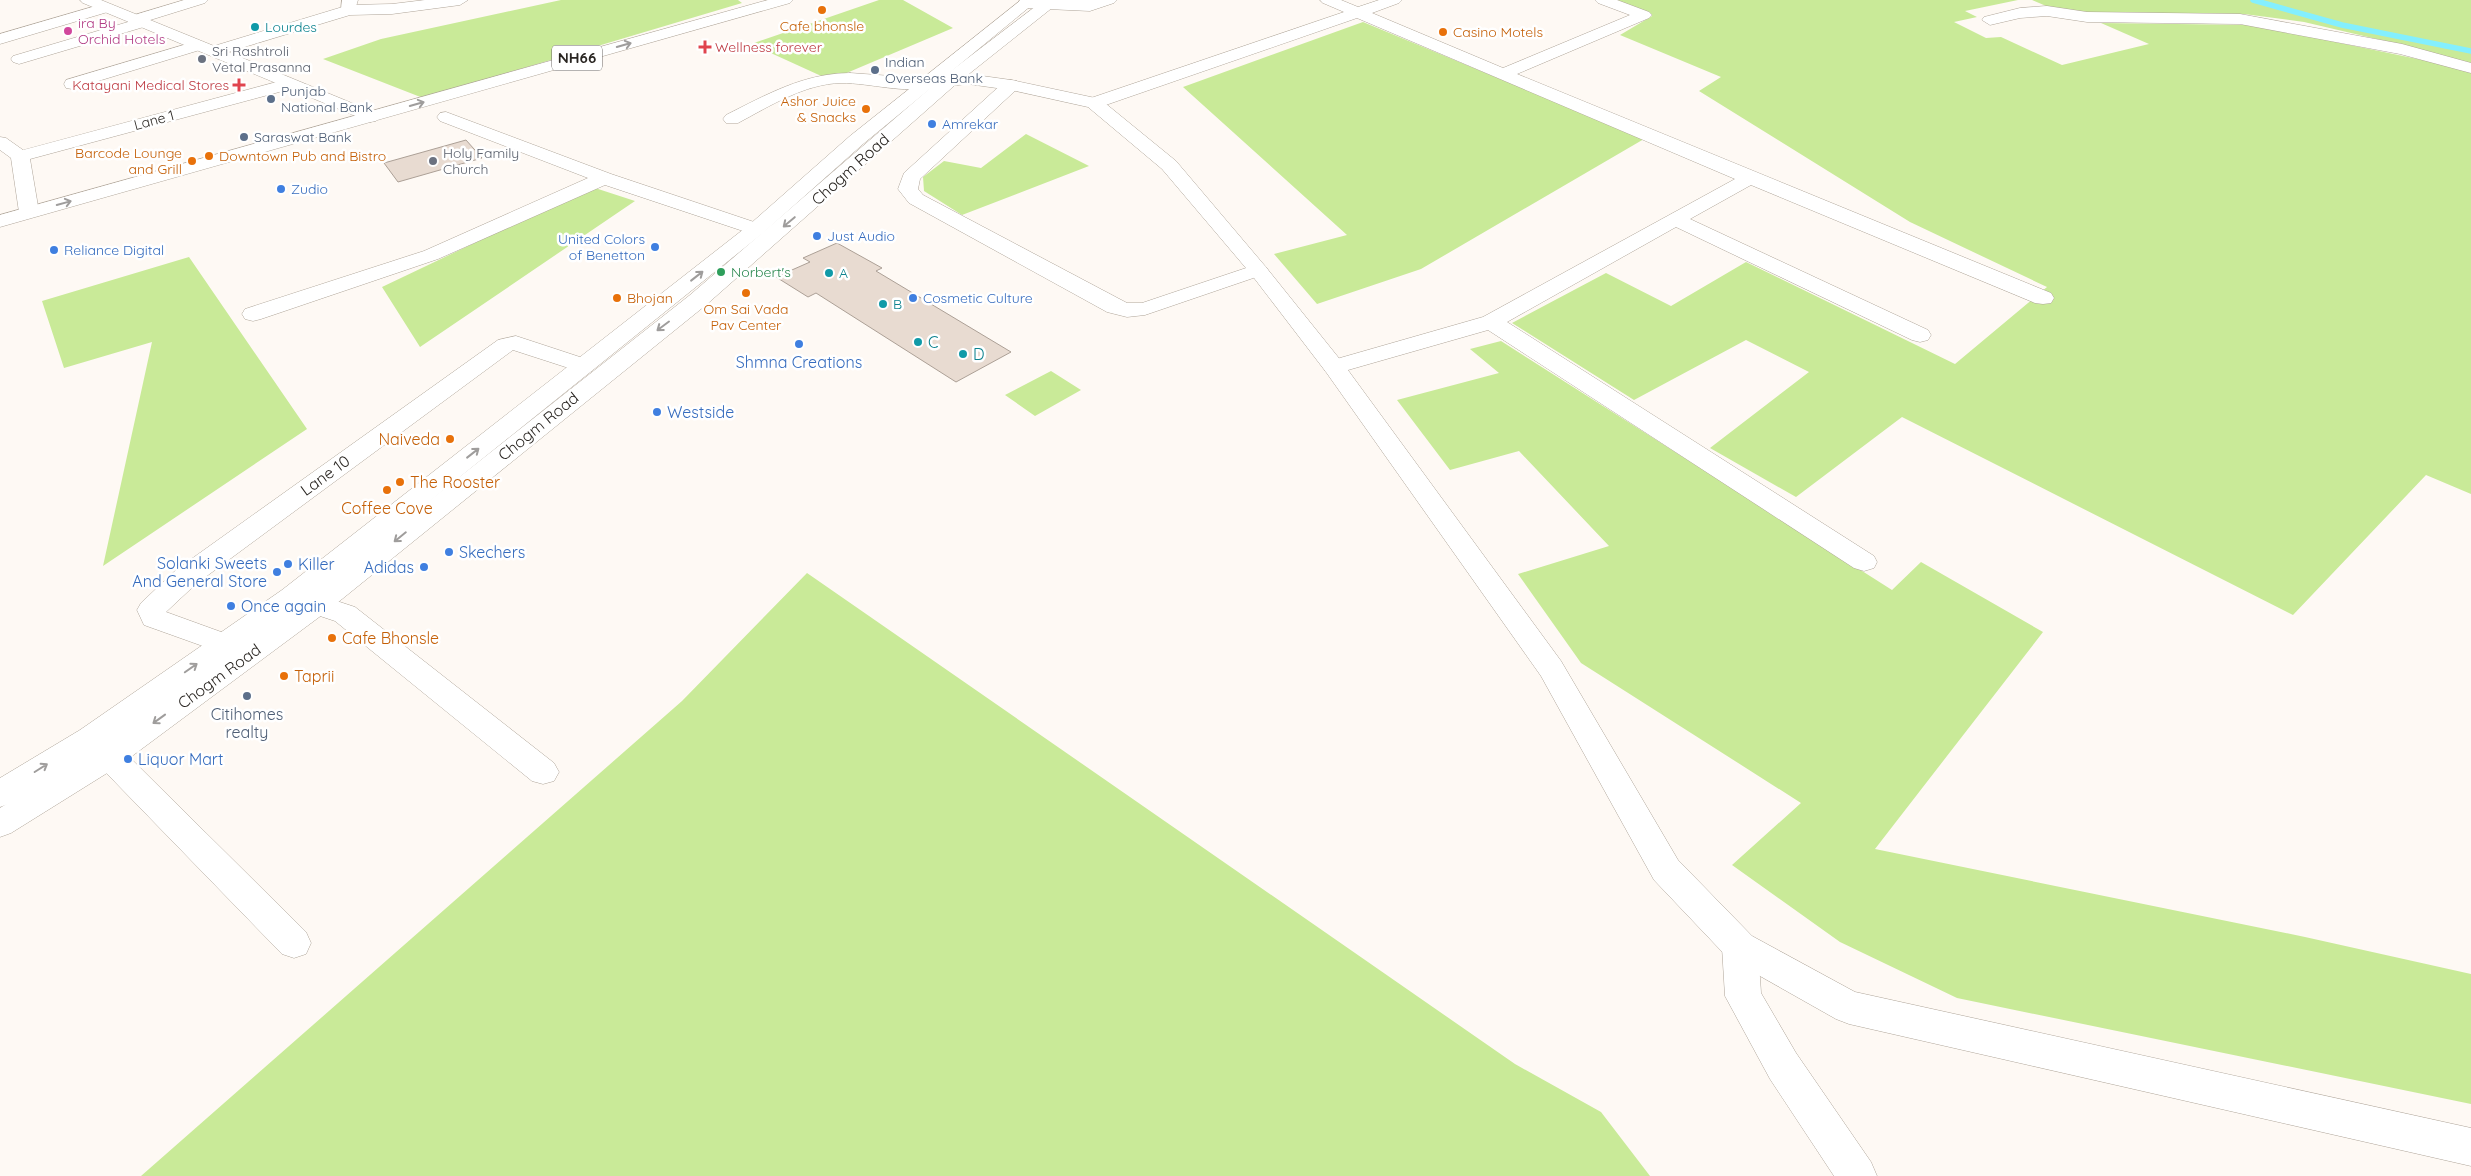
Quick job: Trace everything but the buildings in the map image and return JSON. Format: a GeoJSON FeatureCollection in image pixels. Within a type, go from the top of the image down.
{"type":"FeatureCollection","features":[{"type":"Feature","properties":{"kind":"main road"},"geometry":{"type":"LineString","coordinates":[[88,0],[370,117]]}},
{"type":"Feature","properties":{"kind":"main road"},"geometry":{"type":"LineString","coordinates":[[19,59],[138,22],[200,0]]}},
{"type":"Feature","properties":{"kind":"main road"},"geometry":{"type":"LineString","coordinates":[[72,84],[204,49],[350,5],[392,8],[460,0]]}},
{"type":"Feature","properties":{"kind":"main road","name":"NH66"},"geometry":{"type":"LineString","coordinates":[[0,220],[785,0]]}},
{"type":"Feature","properties":{"kind":"main road"},"geometry":{"type":"LineString","coordinates":[[1039,2],[1090,6],[1109,0]]}},
{"type":"Feature","properties":{"kind":"main road"},"geometry":{"type":"LineString","coordinates":[[1328,0],[1750,178],[2043,298]]}},
{"type":"Feature","properties":{"kind":"main road"},"geometry":{"type":"LineString","coordinates":[[1094,103],[1394,0]]}},
{"type":"Feature","properties":{"kind":"main road"},"geometry":{"type":"LineString","coordinates":[[1502,74],[1644,15],[1603,0]]}},
{"type":"Feature","properties":{"kind":"main road","name":"Chogm Road"},"geometry":{"type":"LineString","coordinates":[[0,824],[100,747],[225,644],[304,601],[584,366],[756,229],[780,207],[1039,2]]}},
{"type":"Feature","properties":{"kind":"main road"},"geometry":{"type":"LineString","coordinates":[[0,39],[106,8]]}},
{"type":"Feature","properties":{"kind":"main road"},"geometry":{"type":"LineString","coordinates":[[1990,20],[2020,13],[2047,11],[2086,18],[2240,19],[2402,49],[2471,68]]}},
{"type":"Feature","properties":{"kind":"main road"},"geometry":{"type":"LineString","coordinates":[[732,119],[801,86],[828,79],[886,81],[910,85],[968,79],[1011,85],[1094,103],[1169,165],[1258,270],[1334,368],[1551,670],[1666,870],[1740,947],[1848,1008],[2471,1147]]}},
{"type":"Feature","properties":{"kind":"main road","name":"Chogm Road"},"geometry":{"type":"LineString","coordinates":[[0,794],[100,747],[304,601],[698,300],[801,212],[938,82]]}},
{"type":"Feature","properties":{"kind":"main road","name":"Lane 1"},"geometry":{"type":"LineString","coordinates":[[20,156],[288,84]]}},
{"type":"Feature","properties":{"kind":"main road"},"geometry":{"type":"LineString","coordinates":[[1011,85],[911,177],[908,189],[916,199],[1115,307],[1127,310],[1145,308],[1258,270]]}},
{"type":"Feature","properties":{"kind":"main road"},"geometry":{"type":"LineString","coordinates":[[446,117],[604,178],[756,229]]}},
{"type":"Feature","properties":{"kind":"main road"},"geometry":{"type":"LineString","coordinates":[[0,142],[20,156],[29,212]]}},
{"type":"Feature","properties":{"kind":"main road"},"geometry":{"type":"LineString","coordinates":[[254,314],[431,255],[604,178]]}},
{"type":"Feature","properties":{"kind":"main road"},"geometry":{"type":"LineString","coordinates":[[1334,368],[1491,322],[1750,178]]}},
{"type":"Feature","properties":{"kind":"main road"},"geometry":{"type":"LineString","coordinates":[[1674,219],[1920,335]]}},
{"type":"Feature","properties":{"kind":"main road"},"geometry":{"type":"LineString","coordinates":[[1491,322],[1864,562]]}},
{"type":"Feature","properties":{"kind":"main road","name":"Lane 10"},"geometry":{"type":"LineString","coordinates":[[225,644],[154,618],[151,610],[186,577],[506,345],[525,344],[584,366]]}},
{"type":"Feature","properties":{"kind":"main road"},"geometry":{"type":"LineString","coordinates":[[304,601],[344,614],[543,772]]}},
{"type":"Feature","properties":{"kind":"main road"},"geometry":{"type":"LineString","coordinates":[[100,747],[294,943]]}},
{"type":"Feature","properties":{"kind":"main road"},"geometry":{"type":"LineString","coordinates":[[1740,947],[1743,996],[1783,1066],[1857,1176]]}},
{"type":"Feature","properties":{"kind":"green space"},"geometry":{"type":"Polygon","coordinates":[[[561,0],[738,0],[742,3],[423,98],[323,59],[381,39],[561,0]]]}},
{"type":"Feature","properties":{"kind":"green space"},"geometry":{"type":"Polygon","coordinates":[[[879,0],[903,0],[953,28],[830,80],[751,44],[879,0]]]}},
{"type":"Feature","properties":{"kind":"green space"},"geometry":{"type":"Polygon","coordinates":[[[1613,0],[2018,0],[1965,11],[1977,17],[1954,22],[1986,38],[2001,37],[2062,65],[2149,44],[2101,23],[2253,25],[2432,62],[2471,73],[2471,494],[2426,475],[2293,615],[1902,417],[1796,497],[1710,448],[1809,372],[1746,340],[1634,400],[1512,323],[1606,273],[1671,306],[1746,262],[1955,364],[2047,287],[1910,222],[1699,91],[1721,77],[1620,35],[1652,16],[1613,0]]]}},
{"type":"Feature","properties":{"kind":"green space"},"geometry":{"type":"Polygon","coordinates":[[[2032,0],[2471,0],[2471,63],[2304,22],[2244,14],[2105,13],[2072,17],[2032,0]]]}},
{"type":"Feature","properties":{"kind":"green space"},"geometry":{"type":"Polygon","coordinates":[[[1363,22],[1644,139],[1421,269],[1317,304],[1274,254],[1347,235],[1183,87],[1363,22]]]}},
{"type":"Feature","properties":{"kind":"green space"},"geometry":{"type":"Polygon","coordinates":[[[1026,134],[1089,166],[962,215],[924,191],[923,177],[944,161],[981,168],[1026,134]]]}},
{"type":"Feature","properties":{"kind":"green space"},"geometry":{"type":"Polygon","coordinates":[[[592,187],[635,201],[420,347],[382,287],[592,187]]]}},
{"type":"Feature","properties":{"kind":"green space"},"geometry":{"type":"Polygon","coordinates":[[[189,257],[307,429],[103,566],[152,342],[64,368],[42,301],[189,257]]]}},
{"type":"Feature","properties":{"kind":"green space"},"geometry":{"type":"Polygon","coordinates":[[[1501,341],[1892,590],[1921,562],[2043,632],[1875,849],[2305,937],[2471,974],[2471,1104],[1957,998],[1840,942],[1732,865],[1801,803],[1581,663],[1518,574],[1609,546],[1519,451],[1450,470],[1397,400],[1499,373],[1470,349],[1501,341]]]}},
{"type":"Feature","properties":{"kind":"green space"},"geometry":{"type":"Polygon","coordinates":[[[1051,371],[1081,390],[1035,416],[1005,395],[1051,371]]]}},
{"type":"Feature","properties":{"kind":"green space"},"geometry":{"type":"Polygon","coordinates":[[[807,573],[1515,1064],[1601,1112],[1650,1176],[141,1176],[682,701],[807,573]]]}},
{"type":"Feature","properties":{"kind":"waterway"},"geometry":{"type":"LineString","coordinates":[[2253,0],[2342,25],[2471,51]]}},
{"type":"Feature","properties":{"kind":"place","name":"Cafe bhonsle"},"geometry":{"type":"Point","coordinates":[822,10]}},
{"type":"Feature","properties":{"kind":"place","name":"Lourdes"},"geometry":{"type":"Point","coordinates":[255,27]}},
{"type":"Feature","properties":{"kind":"place","name":"ira By Orchid Hotels"},"geometry":{"type":"Point","coordinates":[68,31]}},
{"type":"Feature","properties":{"kind":"place","name":"Casino Motels"},"geometry":{"type":"Point","coordinates":[1443,32]}},
{"type":"Feature","properties":{"kind":"place","name":"Wellness forever"},"geometry":{"type":"Point","coordinates":[705,47]}},
{"type":"Feature","properties":{"kind":"place","name":"Sri Rashtroli Vetal Prasanna"},"geometry":{"type":"Point","coordinates":[202,59]}},
{"type":"Feature","properties":{"kind":"place","name":"Indian Overseas Bank"},"geometry":{"type":"Point","coordinates":[875,70]}},
{"type":"Feature","properties":{"kind":"place","name":"Katayani Medical Stores"},"geometry":{"type":"Point","coordinates":[239,85]}},
{"type":"Feature","properties":{"kind":"place","name":"Punjab National Bank"},"geometry":{"type":"Point","coordinates":[271,99]}},
{"type":"Feature","properties":{"kind":"place","name":"Ashor Juice & Snacks"},"geometry":{"type":"Point","coordinates":[866,109]}},
{"type":"Feature","properties":{"kind":"place","name":"Amrekar"},"geometry":{"type":"Point","coordinates":[932,124]}},
{"type":"Feature","properties":{"kind":"place","name":"Saraswat Bank"},"geometry":{"type":"Point","coordinates":[244,137]}},
{"type":"Feature","properties":{"kind":"place","name":"Downtown Pub and Bistro"},"geometry":{"type":"Point","coordinates":[209,156]}},
{"type":"Feature","properties":{"kind":"place","name":"Barcode Lounge and Grill"},"geometry":{"type":"Point","coordinates":[192,161]}},
{"type":"Feature","properties":{"kind":"place","name":"Holy Family Church"},"geometry":{"type":"Point","coordinates":[433,161]}},
{"type":"Feature","properties":{"kind":"place","name":"Zudio"},"geometry":{"type":"Point","coordinates":[281,189]}},
{"type":"Feature","properties":{"kind":"place","name":"Just Audio"},"geometry":{"type":"Point","coordinates":[817,236]}},
{"type":"Feature","properties":{"kind":"place","name":"United Colors of Benetton"},"geometry":{"type":"Point","coordinates":[655,247]}},
{"type":"Feature","properties":{"kind":"place","name":"Reliance Digital"},"geometry":{"type":"Point","coordinates":[54,250]}},
{"type":"Feature","properties":{"kind":"place","name":"Norbert's"},"geometry":{"type":"Point","coordinates":[721,272]}},
{"type":"Feature","properties":{"kind":"place","name":"A"},"geometry":{"type":"Point","coordinates":[829,273]}},
{"type":"Feature","properties":{"kind":"place","name":"Om Sai Vada Pav Center"},"geometry":{"type":"Point","coordinates":[746,293]}},
{"type":"Feature","properties":{"kind":"place","name":"Bhojan"},"geometry":{"type":"Point","coordinates":[617,298]}},
{"type":"Feature","properties":{"kind":"place","name":"Cosmetic Culture"},"geometry":{"type":"Point","coordinates":[913,298]}},
{"type":"Feature","properties":{"kind":"place","name":"B"},"geometry":{"type":"Point","coordinates":[883,304]}},
{"type":"Feature","properties":{"kind":"place","name":"C"},"geometry":{"type":"Point","coordinates":[918,342]}},
{"type":"Feature","properties":{"kind":"place","name":"Shmna Creations"},"geometry":{"type":"Point","coordinates":[799,344]}},
{"type":"Feature","properties":{"kind":"place","name":"D"},"geometry":{"type":"Point","coordinates":[963,354]}},
{"type":"Feature","properties":{"kind":"place","name":"Westside"},"geometry":{"type":"Point","coordinates":[657,412]}},
{"type":"Feature","properties":{"kind":"place","name":"Naiveda"},"geometry":{"type":"Point","coordinates":[450,439]}},
{"type":"Feature","properties":{"kind":"place","name":"The Rooster"},"geometry":{"type":"Point","coordinates":[400,482]}},
{"type":"Feature","properties":{"kind":"place","name":"Coffee Cove"},"geometry":{"type":"Point","coordinates":[387,490]}},
{"type":"Feature","properties":{"kind":"place","name":"Skechers"},"geometry":{"type":"Point","coordinates":[449,552]}},
{"type":"Feature","properties":{"kind":"place","name":"Killer"},"geometry":{"type":"Point","coordinates":[288,564]}},
{"type":"Feature","properties":{"kind":"place","name":"Adidas"},"geometry":{"type":"Point","coordinates":[424,567]}},
{"type":"Feature","properties":{"kind":"place","name":"Solanki Sweets And General Store"},"geometry":{"type":"Point","coordinates":[277,572]}},
{"type":"Feature","properties":{"kind":"place","name":"Once again"},"geometry":{"type":"Point","coordinates":[231,606]}},
{"type":"Feature","properties":{"kind":"place","name":"Cafe Bhonsle"},"geometry":{"type":"Point","coordinates":[332,638]}},
{"type":"Feature","properties":{"kind":"place","name":"Taprii"},"geometry":{"type":"Point","coordinates":[284,676]}},
{"type":"Feature","properties":{"kind":"place","name":"Citihomes realty"},"geometry":{"type":"Point","coordinates":[247,696]}},
{"type":"Feature","properties":{"kind":"place","name":"Liquor Mart"},"geometry":{"type":"Point","coordinates":[128,759]}}]}
